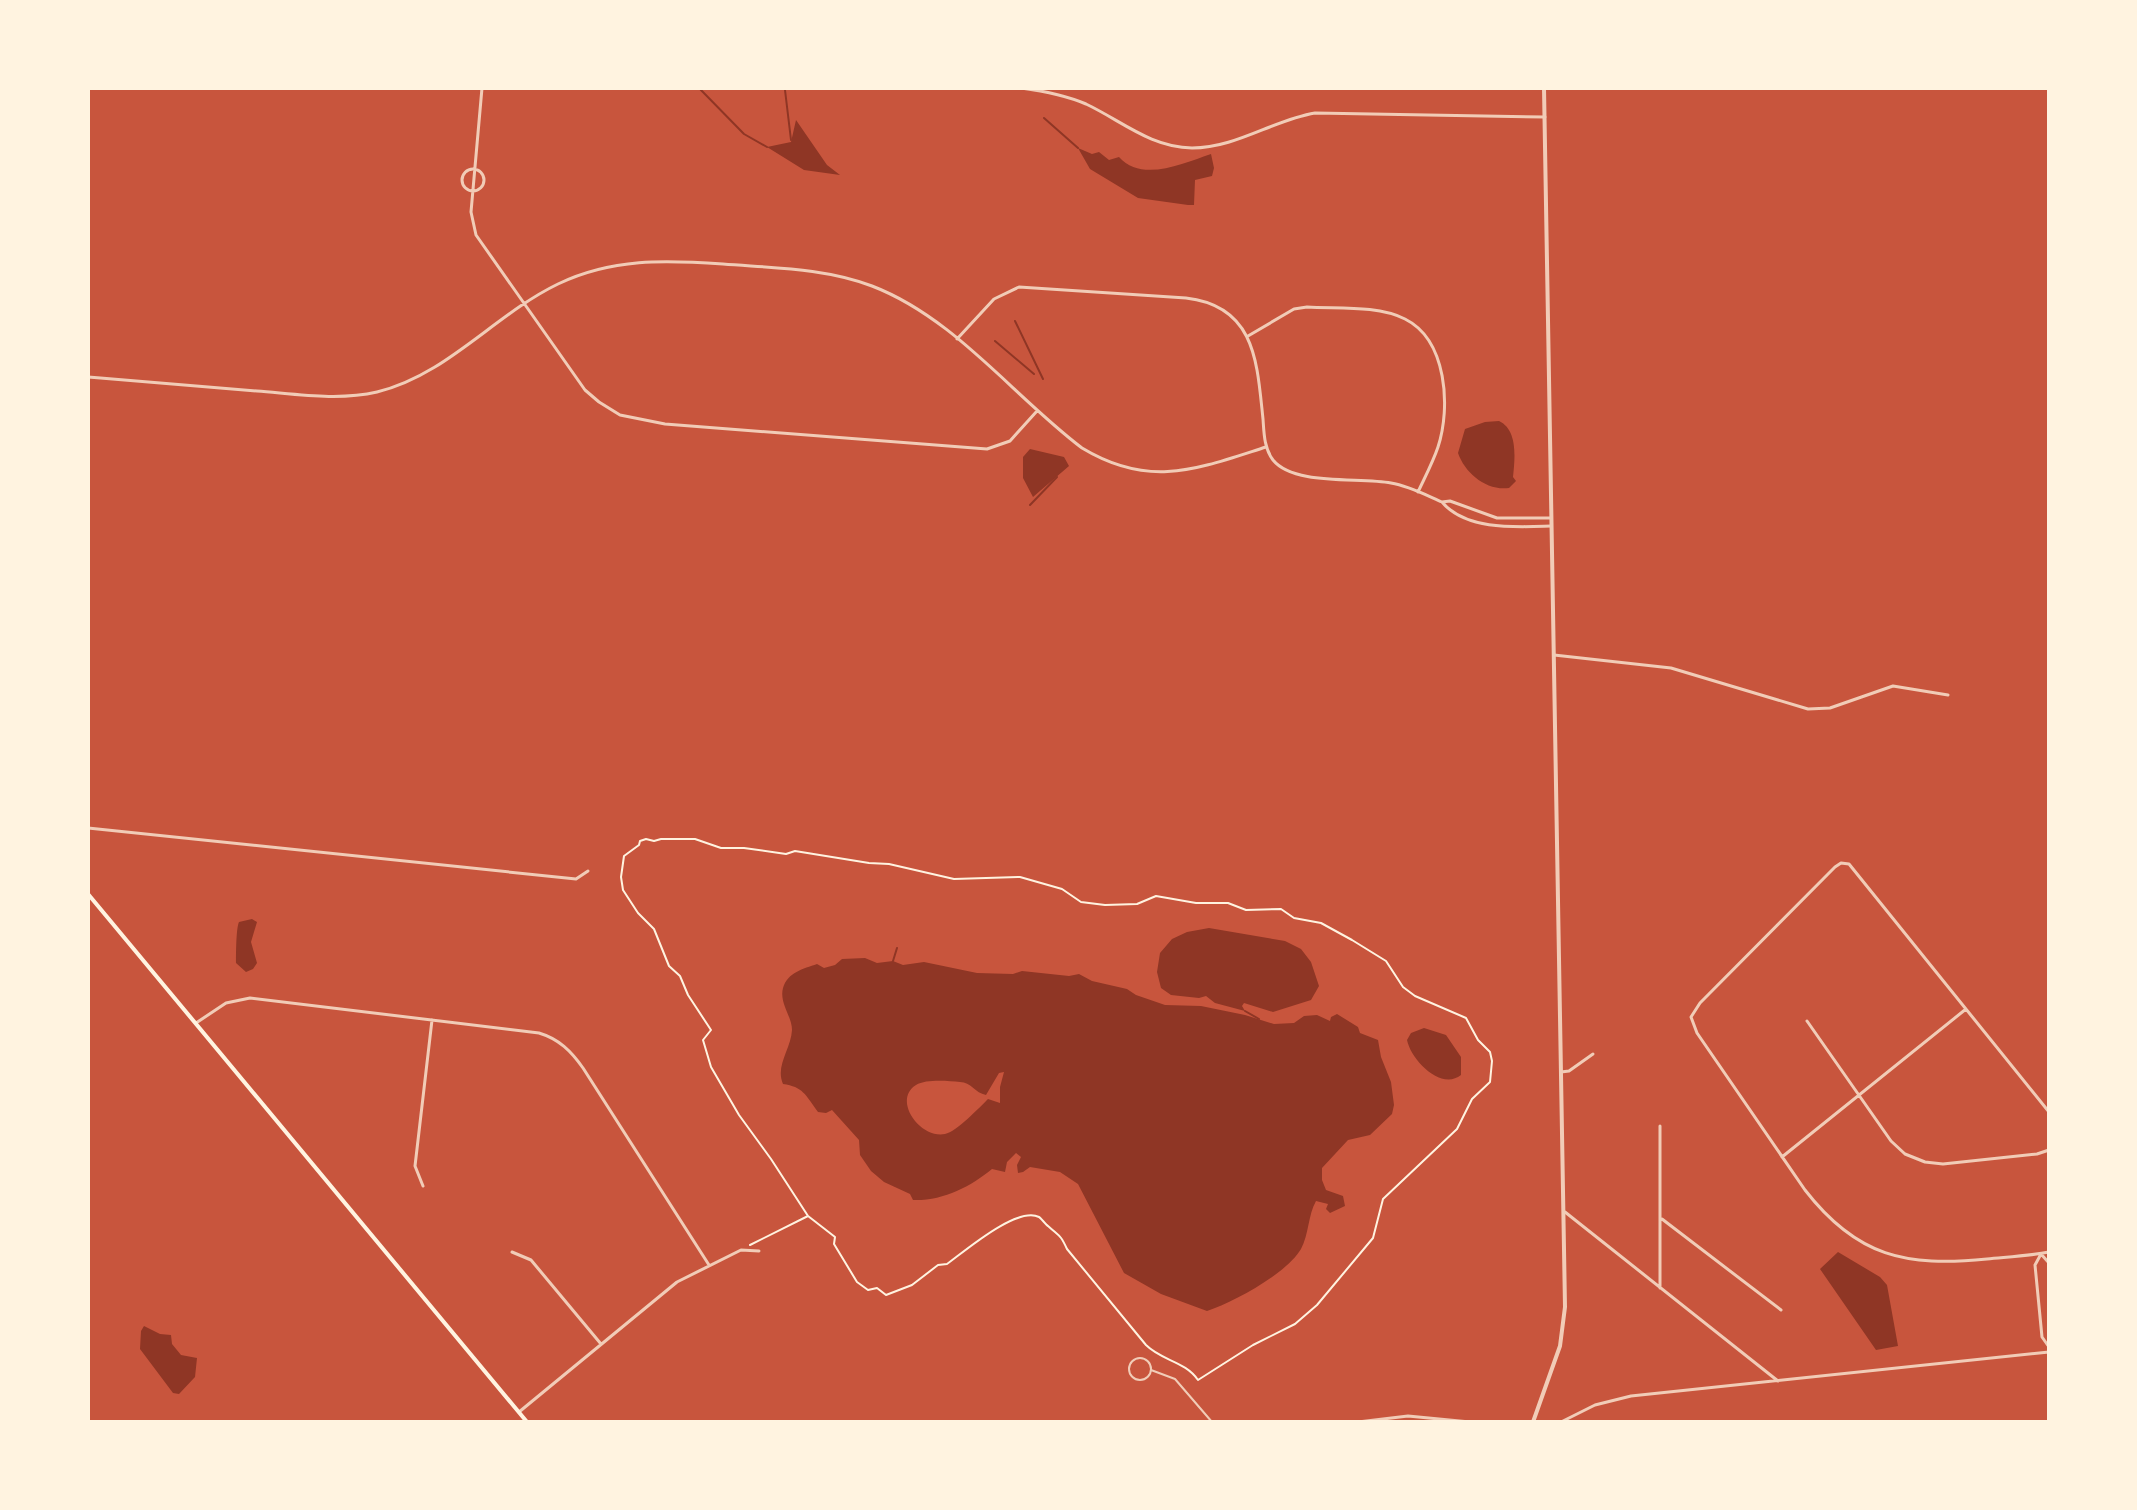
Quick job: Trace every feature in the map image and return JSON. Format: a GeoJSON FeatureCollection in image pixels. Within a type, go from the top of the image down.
{"type":"FeatureCollection","features":[{"type":"Feature","properties":{"kind":"main road"},"geometry":{"type":"LineString","coordinates":[[88,894],[527,1422]]}},
{"type":"Feature","properties":{"kind":"street"},"geometry":{"type":"LineString","coordinates":[[482,88],[472,192],[471,218],[476,235],[585,390],[606,407],[636,420],[987,449],[1010,441],[1037,411]]}},
{"type":"Feature","properties":{"kind":"street"},"geometry":{"type":"LineString","coordinates":[[1021,88],[1071,98],[1147,139],[1185,147],[1224,143],[1287,119],[1315,113],[1545,117]]}},
{"type":"Feature","properties":{"kind":"street"},"geometry":{"type":"LineString","coordinates":[[1533,1422],[1558,1355],[1564,1326],[1544,88]]}},
{"type":"Feature","properties":{"kind":"street"},"geometry":{"type":"LineString","coordinates":[[468,170],[481,173],[484,180],[482,187],[472,192],[465,188],[462,179],[468,170]]}},
{"type":"Feature","properties":{"kind":"street"},"geometry":{"type":"LineString","coordinates":[[88,377],[324,396],[372,393],[415,379],[523,304],[567,280],[621,263],[671,260],[825,273],[871,286],[923,313],[957,339],[1064,434],[1095,456],[1126,467],[1147,472],[1194,470],[1266,447]]}},
{"type":"Feature","properties":{"kind":"street"},"geometry":{"type":"LineString","coordinates":[[957,339],[999,294],[1025,286],[1198,299],[1227,313],[1248,336],[1256,359],[1266,447],[1277,464],[1297,475],[1389,482],[1442,502],[1448,509],[1487,525],[1551,526]]}},
{"type":"Feature","properties":{"kind":"street"},"geometry":{"type":"LineString","coordinates":[[1248,336],[1294,309],[1307,307],[1392,314],[1419,329],[1439,366],[1444,404],[1438,447],[1418,492]]}},
{"type":"Feature","properties":{"kind":"street"},"geometry":{"type":"LineString","coordinates":[[1442,502],[1450,501],[1497,518],[1551,518]]}},
{"type":"Feature","properties":{"kind":"street"},"geometry":{"type":"LineString","coordinates":[[1554,655],[1671,668],[1808,709],[1830,708],[1893,686],[1948,695]]}},
{"type":"Feature","properties":{"kind":"street"},"geometry":{"type":"LineString","coordinates":[[88,828],[576,879],[588,871]]}},
{"type":"Feature","properties":{"kind":"street"},"geometry":{"type":"LineString","coordinates":[[2049,1112],[1849,864],[1841,863],[1824,879],[1700,1003],[1691,1017],[1691,1024],[1820,1209],[1852,1237],[1888,1254],[1919,1261],[1947,1263],[2049,1252]]}},
{"type":"Feature","properties":{"kind":"street"},"geometry":{"type":"LineString","coordinates":[[196,1023],[226,1003],[250,998],[539,1033],[558,1041],[570,1051],[709,1265]]}},
{"type":"Feature","properties":{"kind":"street"},"geometry":{"type":"LineString","coordinates":[[1782,1157],[1966,1009]]}},
{"type":"Feature","properties":{"kind":"street"},"geometry":{"type":"LineString","coordinates":[[423,1186],[415,1166],[432,1020]]}},
{"type":"Feature","properties":{"kind":"street"},"geometry":{"type":"LineString","coordinates":[[1807,1021],[1898,1149],[1925,1162],[1943,1164],[2049,1150]]}},
{"type":"Feature","properties":{"kind":"street"},"geometry":{"type":"LineString","coordinates":[[1561,1072],[1569,1071],[1593,1054]]}},
{"type":"Feature","properties":{"kind":"street"},"geometry":{"type":"LineString","coordinates":[[1660,1126],[1660,1288]]}},
{"type":"Feature","properties":{"kind":"street"},"geometry":{"type":"LineString","coordinates":[[1563,1211],[1778,1381]]}},
{"type":"Feature","properties":{"kind":"street"},"geometry":{"type":"LineString","coordinates":[[1662,1219],[1781,1310]]}},
{"type":"Feature","properties":{"kind":"street"},"geometry":{"type":"LineString","coordinates":[[519,1412],[666,1290],[741,1250],[759,1251]]}},
{"type":"Feature","properties":{"kind":"street"},"geometry":{"type":"LineString","coordinates":[[512,1252],[531,1260],[601,1344]]}},
{"type":"Feature","properties":{"kind":"street"},"geometry":{"type":"LineString","coordinates":[[2041,1254],[2049,1263]]}},
{"type":"Feature","properties":{"kind":"street"},"geometry":{"type":"LineString","coordinates":[[1561,1422],[1595,1405],[1622,1397],[2049,1349],[2042,1337],[2035,1265],[2041,1254]]}},
{"type":"Feature","properties":{"kind":"street"},"geometry":{"type":"LineString","coordinates":[[1358,1422],[1408,1416],[1470,1422]]}},
{"type":"Feature","properties":{"kind":"lane"},"geometry":{"type":"LineString","coordinates":[[1144,1358],[1151,1370],[1148,1376],[1138,1379],[1130,1373],[1129,1366],[1133,1360],[1144,1358]]}},
{"type":"Feature","properties":{"kind":"lane"},"geometry":{"type":"LineString","coordinates":[[1151,1370],[1175,1379],[1212,1422]]}},
{"type":"Feature","properties":{"kind":"path"},"geometry":{"type":"LineString","coordinates":[[695,839],[721,848],[786,854],[795,851],[889,864],[954,879],[1020,877],[1062,889],[1081,902],[1118,907],[1137,904],[1156,896],[1196,903],[1228,903],[1246,910],[1281,909],[1302,921],[1321,923],[1386,961],[1403,987],[1415,996],[1466,1018],[1478,1040],[1490,1052],[1489,1085],[1472,1099],[1457,1129],[1383,1199],[1373,1238],[1317,1305],[1295,1324],[1253,1345],[1198,1380],[1191,1370],[1146,1345],[1067,1249],[1059,1233],[1040,1218],[1028,1216],[996,1228],[947,1264],[938,1265],[912,1285],[886,1295],[877,1288],[868,1290],[860,1286],[834,1244],[835,1237],[808,1216],[739,1115],[711,1067],[703,1040],[711,1030],[688,995],[680,976],[669,966],[654,929],[638,913],[623,890],[624,856],[641,840],[695,839]]}},
{"type":"Feature","properties":{"kind":"path"},"geometry":{"type":"LineString","coordinates":[[741,1250],[808,1216]]}},
{"type":"Feature","properties":{"kind":"shaded area"},"geometry":{"type":"Polygon","coordinates":[[[796,120],[827,165],[840,175],[804,170],[767,147],[791,142],[796,120]]]}},
{"type":"Feature","properties":{"kind":"shaded area"},"geometry":{"type":"Polygon","coordinates":[[[1078,148],[1092,154],[1099,152],[1109,160],[1119,157],[1128,165],[1151,170],[1176,166],[1211,154],[1214,168],[1212,176],[1195,180],[1194,205],[1138,198],[1090,169],[1078,148]]]}},
{"type":"Feature","properties":{"kind":"shaded area"},"geometry":{"type":"Polygon","coordinates":[[[1499,421],[1509,431],[1514,445],[1513,477],[1516,481],[1509,488],[1485,484],[1471,474],[1458,453],[1465,429],[1499,421]]]}},
{"type":"Feature","properties":{"kind":"shaded area"},"geometry":{"type":"Polygon","coordinates":[[[1030,449],[1064,457],[1069,466],[1033,497],[1023,478],[1023,457],[1030,449]]]}},
{"type":"Feature","properties":{"kind":"shaded area"},"geometry":{"type":"Polygon","coordinates":[[[252,919],[257,922],[251,942],[257,963],[246,972],[236,963],[237,930],[239,922],[252,919]]]}},
{"type":"Feature","properties":{"kind":"shaded area"},"geometry":{"type":"Polygon","coordinates":[[[1209,928],[1285,941],[1301,949],[1311,962],[1319,986],[1311,1000],[1273,1012],[1244,1003],[1245,1011],[1215,1003],[1206,996],[1171,995],[1161,988],[1157,972],[1160,953],[1172,939],[1187,932],[1209,928]]]}},
{"type":"Feature","properties":{"kind":"shaded area"},"geometry":{"type":"Polygon","coordinates":[[[865,958],[877,963],[893,961],[903,965],[924,962],[977,973],[1013,974],[1022,971],[1069,976],[1079,974],[1165,1005],[1201,1006],[1274,1024],[1294,1023],[1304,1016],[1317,1015],[1330,1021],[1337,1014],[1358,1027],[1360,1033],[1378,1040],[1391,1082],[1392,1114],[1370,1135],[1348,1140],[1322,1168],[1326,1190],[1343,1196],[1345,1206],[1330,1213],[1326,1209],[1328,1204],[1316,1201],[1304,1243],[1294,1258],[1258,1286],[1207,1311],[1161,1294],[1124,1273],[1078,1184],[1060,1172],[1030,1167],[1018,1173],[1017,1165],[1021,1157],[1016,1153],[1007,1162],[1005,1172],[992,1169],[956,1192],[924,1200],[913,1200],[910,1194],[884,1182],[871,1171],[860,1155],[859,1140],[832,1110],[818,1112],[803,1092],[783,1084],[781,1077],[792,1030],[782,994],[785,983],[801,970],[817,964],[824,968],[842,959],[865,958]],[[1004,1072],[999,1073],[986,1095],[964,1082],[925,1082],[909,1092],[908,1108],[912,1117],[927,1131],[945,1134],[962,1124],[988,1099],[1000,1103],[1004,1072]]]}},
{"type":"Feature","properties":{"kind":"shaded area"},"geometry":{"type":"Polygon","coordinates":[[[1424,1028],[1446,1035],[1461,1057],[1461,1075],[1453,1079],[1436,1076],[1414,1056],[1407,1040],[1411,1033],[1424,1028]]]}},
{"type":"Feature","properties":{"kind":"shaded area"},"geometry":{"type":"Polygon","coordinates":[[[1838,1252],[1880,1277],[1887,1285],[1898,1346],[1876,1350],[1820,1269],[1838,1252]]]}},
{"type":"Feature","properties":{"kind":"shaded area"},"geometry":{"type":"Polygon","coordinates":[[[144,1326],[160,1334],[171,1335],[172,1344],[181,1355],[197,1358],[195,1377],[179,1394],[173,1393],[140,1349],[144,1326]]]}},
{"type":"Feature","properties":{"kind":"waterway"},"geometry":{"type":"LineString","coordinates":[[699,88],[744,134],[767,147]]}},
{"type":"Feature","properties":{"kind":"waterway"},"geometry":{"type":"LineString","coordinates":[[785,90],[791,140]]}},
{"type":"Feature","properties":{"kind":"waterway"},"geometry":{"type":"LineString","coordinates":[[1044,118],[1078,148]]}},
{"type":"Feature","properties":{"kind":"waterway"},"geometry":{"type":"LineString","coordinates":[[1015,321],[1043,379]]}},
{"type":"Feature","properties":{"kind":"waterway"},"geometry":{"type":"LineString","coordinates":[[995,341],[1034,374]]}},
{"type":"Feature","properties":{"kind":"waterway"},"geometry":{"type":"LineString","coordinates":[[1030,505],[1057,477]]}},
{"type":"Feature","properties":{"kind":"waterway"},"geometry":{"type":"LineString","coordinates":[[893,961],[897,948]]}},
{"type":"Feature","properties":{"kind":"waterway"},"geometry":{"type":"LineString","coordinates":[[1245,1011],[1259,1019]]}}]}
